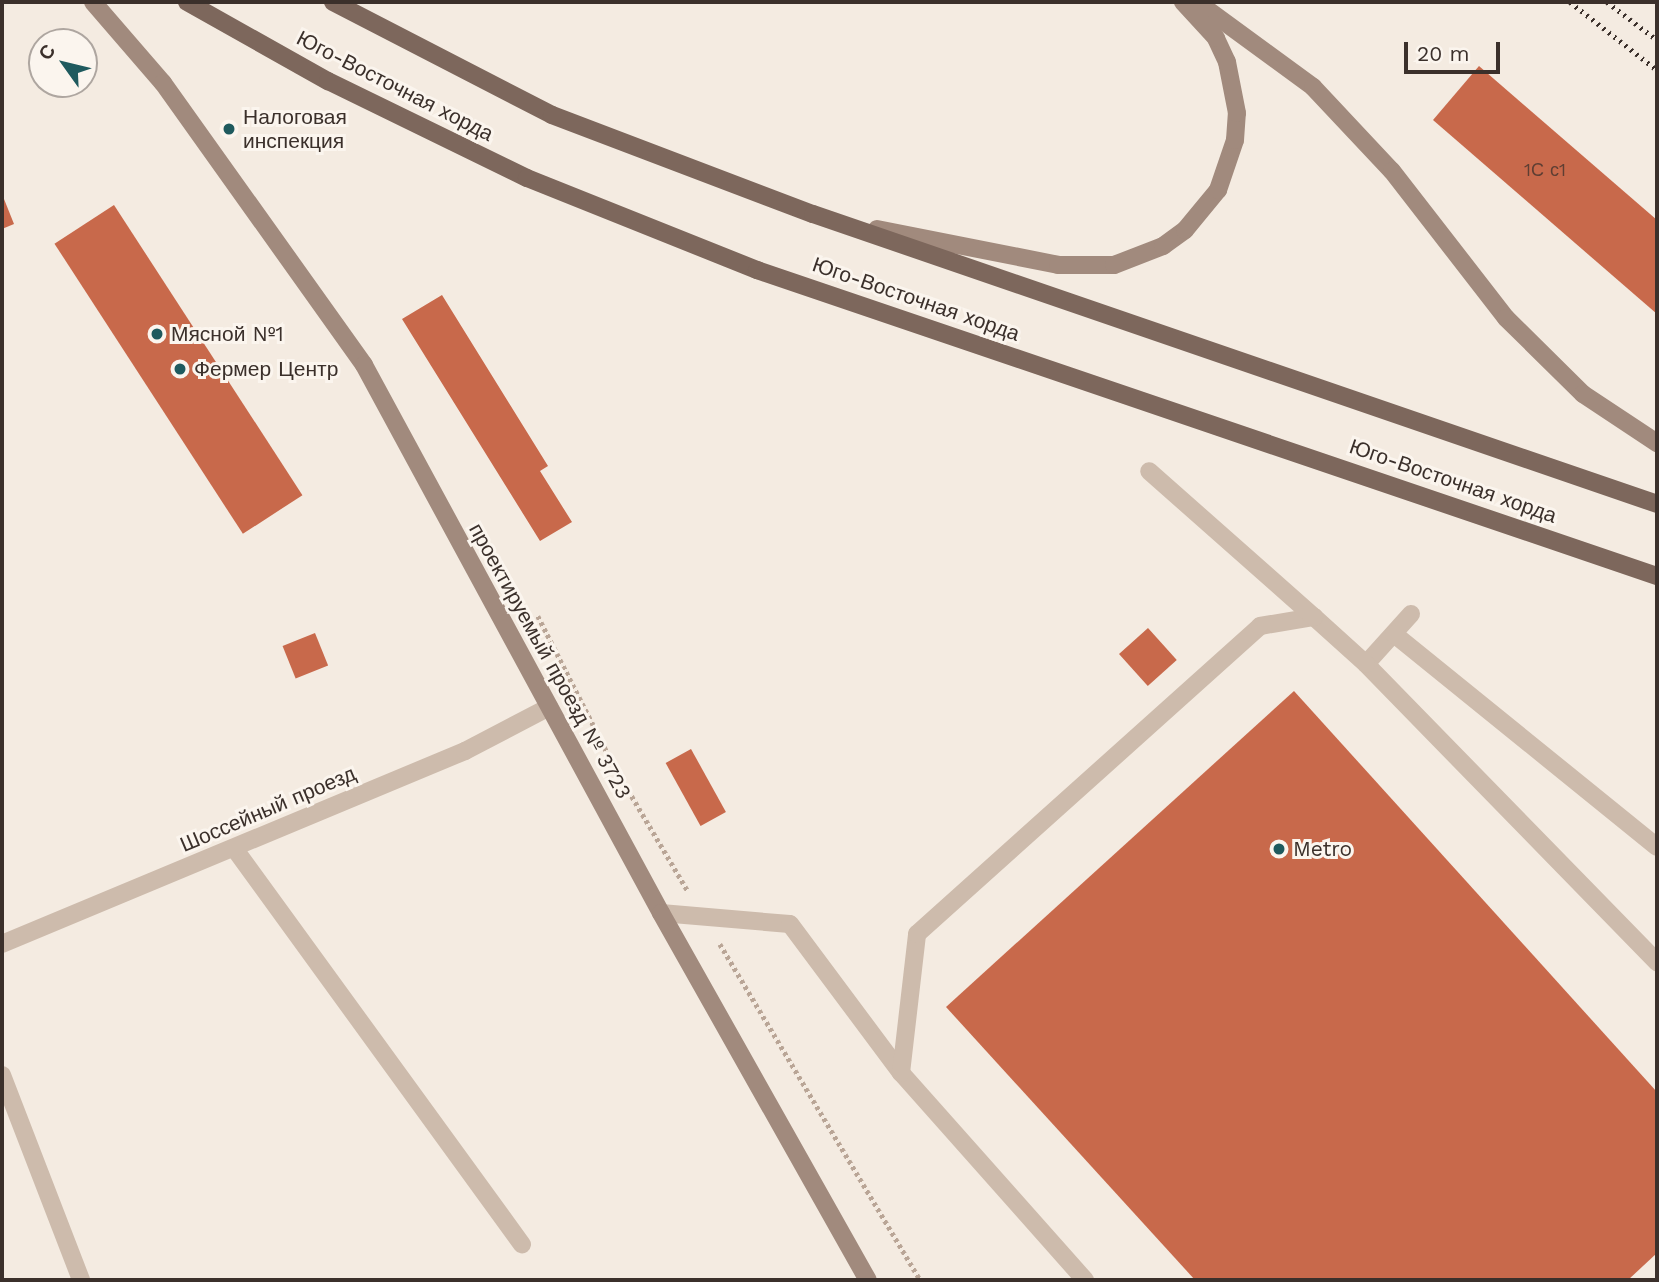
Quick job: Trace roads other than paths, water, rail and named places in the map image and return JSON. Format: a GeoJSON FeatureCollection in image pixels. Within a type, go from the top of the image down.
{"type":"FeatureCollection","features":[{"type":"Feature","properties":{"kind":"main road","name":"проектируемый проезд № 3723"},"geometry":{"type":"LineString","coordinates":[[93,2],[113,8],[163,83],[364,365],[661,913],[868,1280]]}},
{"type":"Feature","properties":{"kind":"main road","name":"Юго-Восточная хорда"},"geometry":{"type":"LineString","coordinates":[[187,2],[328,81],[527,178],[757,270],[1657,576]]}},
{"type":"Feature","properties":{"kind":"main road"},"geometry":{"type":"LineString","coordinates":[[333,2],[552,115],[813,214],[1657,504]]}},
{"type":"Feature","properties":{"kind":"main road"},"geometry":{"type":"LineString","coordinates":[[813,214],[975,252],[1058,265],[1114,265],[1163,246],[1185,230],[1218,190],[1235,140],[1236,100],[1227,62],[1200,17],[1183,2]]}},
{"type":"Feature","properties":{"kind":"main road"},"geometry":{"type":"LineString","coordinates":[[1197,2],[1248,35],[1313,87],[1392,171],[1506,318],[1583,394],[1657,443]]}},
{"type":"Feature","properties":{"kind":"street"},"geometry":{"type":"LineString","coordinates":[[1149,471],[1367,664],[1657,962]]}},
{"type":"Feature","properties":{"kind":"street"},"geometry":{"type":"LineString","coordinates":[[1367,664],[1411,614]]}},
{"type":"Feature","properties":{"kind":"street"},"geometry":{"type":"LineString","coordinates":[[901,1073],[917,934],[1259,626],[1314,617]]}},
{"type":"Feature","properties":{"kind":"street"},"geometry":{"type":"LineString","coordinates":[[1394,634],[1657,847]]}},
{"type":"Feature","properties":{"kind":"street","name":"Шоссейный проезд"},"geometry":{"type":"LineString","coordinates":[[2,944],[465,751],[549,707]]}},
{"type":"Feature","properties":{"kind":"street"},"geometry":{"type":"LineString","coordinates":[[234,848],[522,1245]]}},
{"type":"Feature","properties":{"kind":"street"},"geometry":{"type":"LineString","coordinates":[[661,913],[790,924],[901,1073],[1085,1280]]}},
{"type":"Feature","properties":{"kind":"street"},"geometry":{"type":"LineString","coordinates":[[2,1076],[81,1280]]}},
{"type":"Feature","properties":{"kind":"railway"},"geometry":{"type":"LineString","coordinates":[[1570,2],[1657,70]]}},
{"type":"Feature","properties":{"kind":"railway"},"geometry":{"type":"LineString","coordinates":[[1607,2],[1657,40]]}},
{"type":"Feature","properties":{"kind":"place","name":"Налоговая инспекция"},"geometry":{"type":"Point","coordinates":[229,129]}},
{"type":"Feature","properties":{"kind":"place","name":"Мясной №1"},"geometry":{"type":"Point","coordinates":[157,334]}},
{"type":"Feature","properties":{"kind":"place","name":"Фермер Центр"},"geometry":{"type":"Point","coordinates":[180,369]}},
{"type":"Feature","properties":{"kind":"place","name":"Metro"},"geometry":{"type":"Point","coordinates":[1279,849]}}]}
